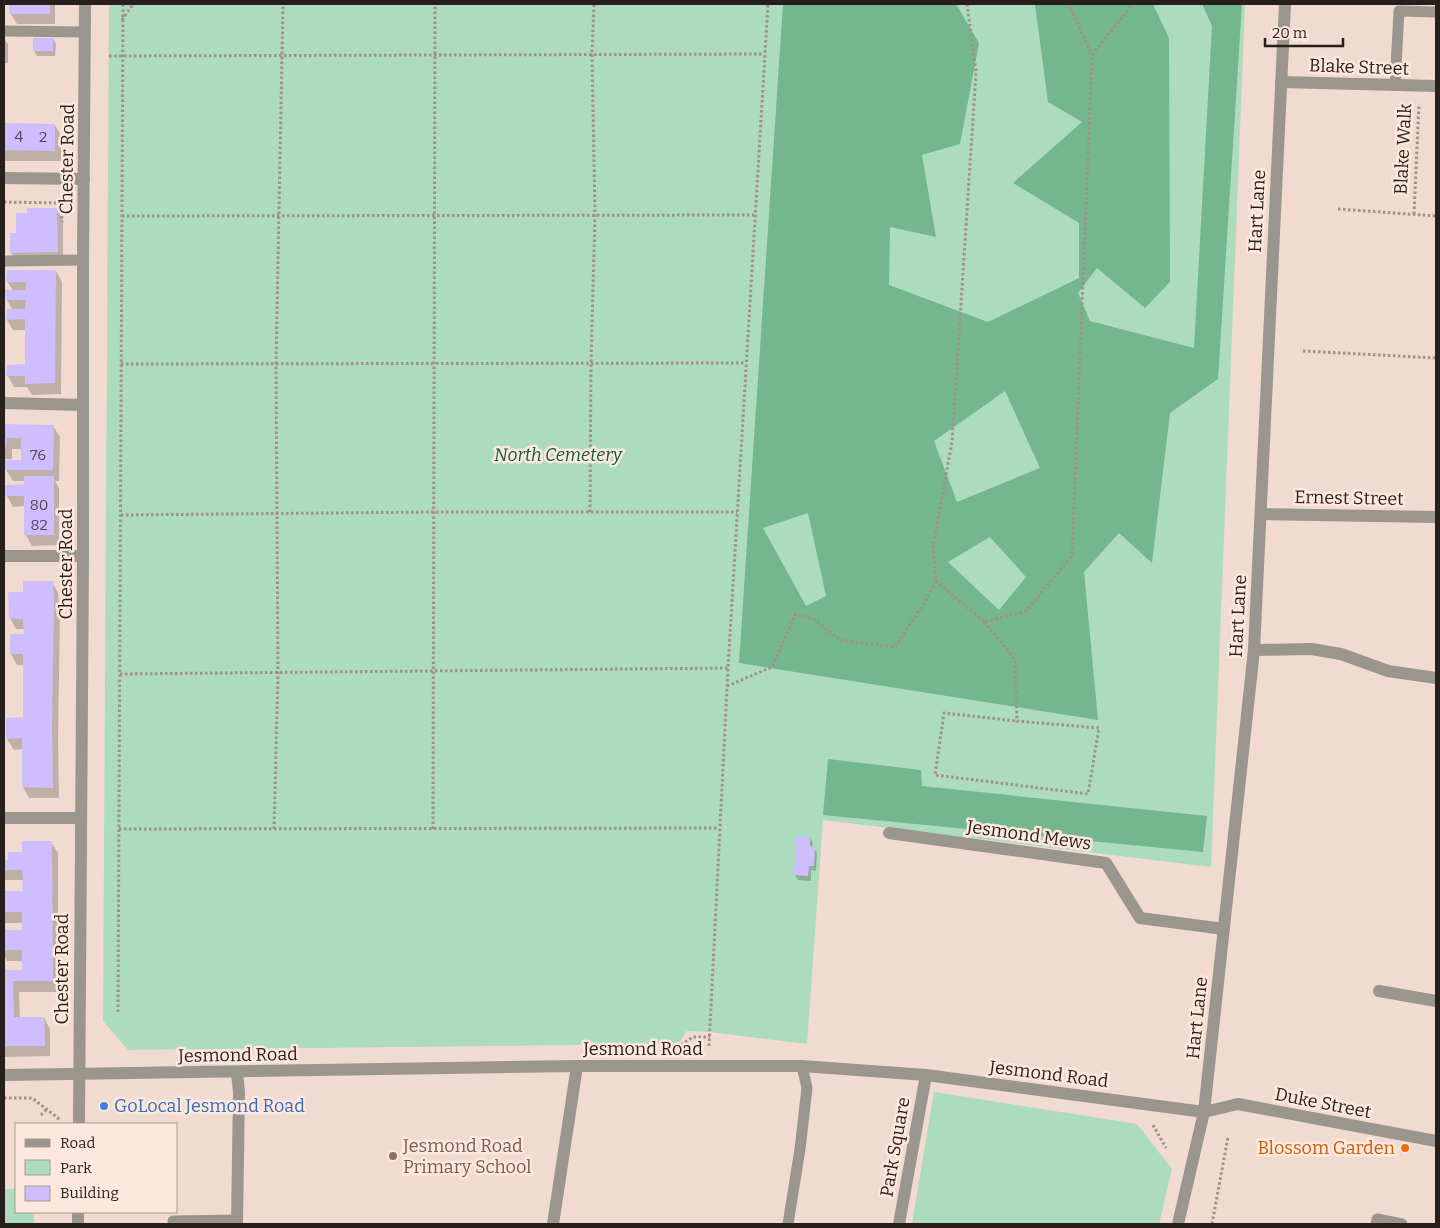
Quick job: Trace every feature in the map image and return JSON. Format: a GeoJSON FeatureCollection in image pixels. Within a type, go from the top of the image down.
{"type":"FeatureCollection","features":[{"type":"Feature","properties":{"kind":"street","name":"Chester Road"},"geometry":{"type":"LineString","coordinates":[[79,1123],[80,818],[84,556],[83,260],[85,4]]}},
{"type":"Feature","properties":{"kind":"street","name":"Hart Lane"},"geometry":{"type":"LineString","coordinates":[[1178,1224],[1204,1112],[1254,650],[1285,4]]}},
{"type":"Feature","properties":{"kind":"street","name":"Blake Street"},"geometry":{"type":"LineString","coordinates":[[1281,82],[1436,86]]}},
{"type":"Feature","properties":{"kind":"street"},"geometry":{"type":"LineString","coordinates":[[4,178],[84,179]]}},
{"type":"Feature","properties":{"kind":"street"},"geometry":{"type":"LineString","coordinates":[[4,404],[84,404]]}},
{"type":"Feature","properties":{"kind":"street","name":"Ernest Street"},"geometry":{"type":"LineString","coordinates":[[1261,514],[1436,517]]}},
{"type":"Feature","properties":{"kind":"street"},"geometry":{"type":"LineString","coordinates":[[4,556],[84,556]]}},
{"type":"Feature","properties":{"kind":"street"},"geometry":{"type":"LineString","coordinates":[[1254,650],[1312,649],[1341,654],[1388,671],[1436,678]]}},
{"type":"Feature","properties":{"kind":"street"},"geometry":{"type":"LineString","coordinates":[[4,818],[80,818]]}},
{"type":"Feature","properties":{"kind":"street","name":"Jesmond Mews"},"geometry":{"type":"LineString","coordinates":[[890,833],[1106,863],[1140,918],[1224,930]]}},
{"type":"Feature","properties":{"kind":"street"},"geometry":{"type":"LineString","coordinates":[[1380,991],[1436,1002]]}},
{"type":"Feature","properties":{"kind":"street"},"geometry":{"type":"LineString","coordinates":[[553,1224],[577,1066]]}},
{"type":"Feature","properties":{"kind":"street","name":"Jesmond Road"},"geometry":{"type":"LineString","coordinates":[[4,1075],[238,1073],[577,1066],[802,1066],[926,1076],[1204,1112]]}},
{"type":"Feature","properties":{"kind":"street"},"geometry":{"type":"LineString","coordinates":[[237,1222],[238,1073]]}},
{"type":"Feature","properties":{"kind":"street","name":"Park Square"},"geometry":{"type":"LineString","coordinates":[[899,1224],[926,1076]]}},
{"type":"Feature","properties":{"kind":"street","name":"Duke Street"},"geometry":{"type":"LineString","coordinates":[[1204,1112],[1238,1104],[1436,1141]]}},
{"type":"Feature","properties":{"kind":"lane"},"geometry":{"type":"LineString","coordinates":[[1395,85],[1399,11],[1436,12]]}},
{"type":"Feature","properties":{"kind":"lane"},"geometry":{"type":"LineString","coordinates":[[4,31],[85,32]]}},
{"type":"Feature","properties":{"kind":"lane"},"geometry":{"type":"LineString","coordinates":[[4,260],[83,260]]}},
{"type":"Feature","properties":{"kind":"lane"},"geometry":{"type":"LineString","coordinates":[[788,1224],[800,1149],[807,1088],[802,1066]]}},
{"type":"Feature","properties":{"kind":"lane"},"geometry":{"type":"LineString","coordinates":[[1376,1224],[1377,1219],[1402,1224]]}},
{"type":"Feature","properties":{"kind":"lane"},"geometry":{"type":"LineString","coordinates":[[173,1224],[173,1221],[237,1222]]}},
{"type":"Feature","properties":{"kind":"path"},"geometry":{"type":"LineString","coordinates":[[118,1012],[122,4]]}},
{"type":"Feature","properties":{"kind":"path"},"geometry":{"type":"LineString","coordinates":[[122,20],[134,4]]}},
{"type":"Feature","properties":{"kind":"path"},"geometry":{"type":"LineString","coordinates":[[274,829],[278,673],[276,364],[282,4]]}},
{"type":"Feature","properties":{"kind":"path"},"geometry":{"type":"LineString","coordinates":[[433,829],[435,4]]}},
{"type":"Feature","properties":{"kind":"path"},"geometry":{"type":"LineString","coordinates":[[590,512],[591,363],[596,215],[592,54],[594,4]]}},
{"type":"Feature","properties":{"kind":"path"},"geometry":{"type":"LineString","coordinates":[[710,1032],[728,668],[768,4]]}},
{"type":"Feature","properties":{"kind":"path"},"geometry":{"type":"LineString","coordinates":[[727,686],[772,666],[796,614],[814,619],[840,640],[895,647],[926,600],[936,581],[933,547],[952,442],[976,72],[967,4]]}},
{"type":"Feature","properties":{"kind":"path"},"geometry":{"type":"LineString","coordinates":[[984,622],[1026,611],[1072,556],[1092,55],[1069,4]]}},
{"type":"Feature","properties":{"kind":"path"},"geometry":{"type":"LineString","coordinates":[[1092,55],[1133,4]]}},
{"type":"Feature","properties":{"kind":"path"},"geometry":{"type":"LineString","coordinates":[[109,56],[764,54]]}},
{"type":"Feature","properties":{"kind":"path","name":"Blake Walk"},"geometry":{"type":"LineString","coordinates":[[1414,214],[1420,86]]}},
{"type":"Feature","properties":{"kind":"path"},"geometry":{"type":"LineString","coordinates":[[4,202],[62,203]]}},
{"type":"Feature","properties":{"kind":"path"},"geometry":{"type":"LineString","coordinates":[[1338,209],[1436,216]]}},
{"type":"Feature","properties":{"kind":"path"},"geometry":{"type":"LineString","coordinates":[[122,216],[754,215]]}},
{"type":"Feature","properties":{"kind":"path"},"geometry":{"type":"LineString","coordinates":[[1303,351],[1436,358]]}},
{"type":"Feature","properties":{"kind":"path"},"geometry":{"type":"LineString","coordinates":[[121,364],[746,362]]}},
{"type":"Feature","properties":{"kind":"path"},"geometry":{"type":"LineString","coordinates":[[120,515],[737,512]]}},
{"type":"Feature","properties":{"kind":"path"},"geometry":{"type":"LineString","coordinates":[[936,581],[984,622],[1015,659],[1017,721]]}},
{"type":"Feature","properties":{"kind":"path"},"geometry":{"type":"LineString","coordinates":[[120,674],[728,668]]}},
{"type":"Feature","properties":{"kind":"path"},"geometry":{"type":"LineString","coordinates":[[944,713],[1017,721],[1099,728],[1088,794],[934,775],[944,713]]}},
{"type":"Feature","properties":{"kind":"path"},"geometry":{"type":"LineString","coordinates":[[119,829],[719,828]]}},
{"type":"Feature","properties":{"kind":"path"},"geometry":{"type":"LineString","coordinates":[[4,1098],[32,1098],[58,1118],[58,1123]]}},
{"type":"Feature","properties":{"kind":"path"},"geometry":{"type":"LineString","coordinates":[[41,1115],[46,1109]]}},
{"type":"Feature","properties":{"kind":"path"},"geometry":{"type":"LineString","coordinates":[[1212,1224],[1228,1136]]}},
{"type":"Feature","properties":{"kind":"green space","name":"North Cemetery"},"geometry":{"type":"Polygon","coordinates":[[[109,4],[1245,4],[1211,867],[823,820],[807,1044],[687,1031],[678,1044],[128,1050],[103,1021],[109,4]]]}},
{"type":"Feature","properties":{"kind":"green space"},"geometry":{"type":"Polygon","coordinates":[[[783,4],[956,4],[979,43],[960,144],[922,155],[936,237],[890,227],[889,285],[988,322],[1079,278],[1079,223],[1013,183],[1082,122],[1048,102],[1035,4],[1153,4],[1169,38],[1170,282],[1145,308],[1097,268],[1078,293],[1090,321],[1194,348],[1212,26],[1202,4],[1242,4],[1218,379],[1170,413],[1152,563],[1119,533],[1084,572],[1098,720],[739,663],[783,4]],[[1005,391],[934,441],[957,502],[1040,468],[1005,391]],[[808,513],[763,528],[806,606],[826,596],[808,513]],[[990,537],[948,562],[999,610],[1026,577],[990,537]]]}},
{"type":"Feature","properties":{"kind":"green space"},"geometry":{"type":"Polygon","coordinates":[[[828,759],[921,770],[922,786],[1207,816],[1203,852],[823,815],[828,759]]]}},
{"type":"Feature","properties":{"kind":"green space"},"geometry":{"type":"Polygon","coordinates":[[[934,1092],[1137,1124],[1172,1169],[1159,1224],[912,1224],[934,1092]]]}},
{"type":"Feature","properties":{"kind":"green space"},"geometry":{"type":"Polygon","coordinates":[[[4,1189],[15,1189],[15,1213],[34,1213],[34,1224],[4,1224],[4,1189]]]}},
{"type":"Feature","properties":{"kind":"building"},"geometry":{"type":"Polygon","coordinates":[[[9,4],[50,4],[50,14],[9,14],[9,4]]]}},
{"type":"Feature","properties":{"kind":"building"},"geometry":{"type":"Polygon","coordinates":[[[33,38],[53,38],[53,51],[33,51],[33,38]]]}},
{"type":"Feature","properties":{"kind":"building"},"geometry":{"type":"Polygon","coordinates":[[[4,123],[55,124],[55,151],[4,150],[4,123]]]}},
{"type":"Feature","properties":{"kind":"building"},"geometry":{"type":"Polygon","coordinates":[[[27,208],[57,208],[58,252],[10,253],[10,233],[16,233],[16,213],[27,213],[27,208]]]}},
{"type":"Feature","properties":{"kind":"building"},"geometry":{"type":"Polygon","coordinates":[[[7,270],[56,270],[55,383],[25,384],[25,376],[6,376],[7,365],[25,364],[25,319],[6,320],[7,309],[25,309],[26,300],[6,300],[5,290],[25,290],[26,282],[6,282],[7,270]]]}},
{"type":"Feature","properties":{"kind":"building"},"geometry":{"type":"Polygon","coordinates":[[[4,424],[54,425],[53,470],[5,470],[5,460],[21,460],[21,438],[7,438],[6,448],[4,448],[4,424]]]}},
{"type":"Feature","properties":{"kind":"building"},"geometry":{"type":"Polygon","coordinates":[[[24,476],[54,476],[54,535],[24,535],[24,496],[6,496],[5,485],[24,484],[24,476]]]}},
{"type":"Feature","properties":{"kind":"building"},"geometry":{"type":"Polygon","coordinates":[[[23,581],[53,581],[53,788],[22,787],[22,738],[6,739],[6,718],[23,717],[23,654],[10,654],[10,634],[24,634],[23,619],[9,618],[8,592],[23,592],[23,581]]]}},
{"type":"Feature","properties":{"kind":"building"},"geometry":{"type":"Polygon","coordinates":[[[796,836],[810,837],[810,846],[815,847],[814,866],[809,866],[808,876],[794,875],[796,836]]]}},
{"type":"Feature","properties":{"kind":"building"},"geometry":{"type":"Polygon","coordinates":[[[22,841],[52,841],[53,981],[13,981],[14,1017],[44,1017],[45,1046],[4,1046],[4,970],[22,970],[22,950],[4,950],[4,930],[22,930],[22,912],[4,912],[4,891],[22,891],[23,878],[22,870],[4,870],[4,861],[8,860],[8,852],[22,852],[22,841]]]}},
{"type":"Feature","properties":{"kind":"place","name":"GoLocal Jesmond Road"},"geometry":{"type":"Point","coordinates":[104,1106]}},
{"type":"Feature","properties":{"kind":"place","name":"Blossom Garden"},"geometry":{"type":"Point","coordinates":[1405,1148]}},
{"type":"Feature","properties":{"kind":"place","name":"Jesmond Road Primary School"},"geometry":{"type":"Point","coordinates":[393,1156]}}]}
